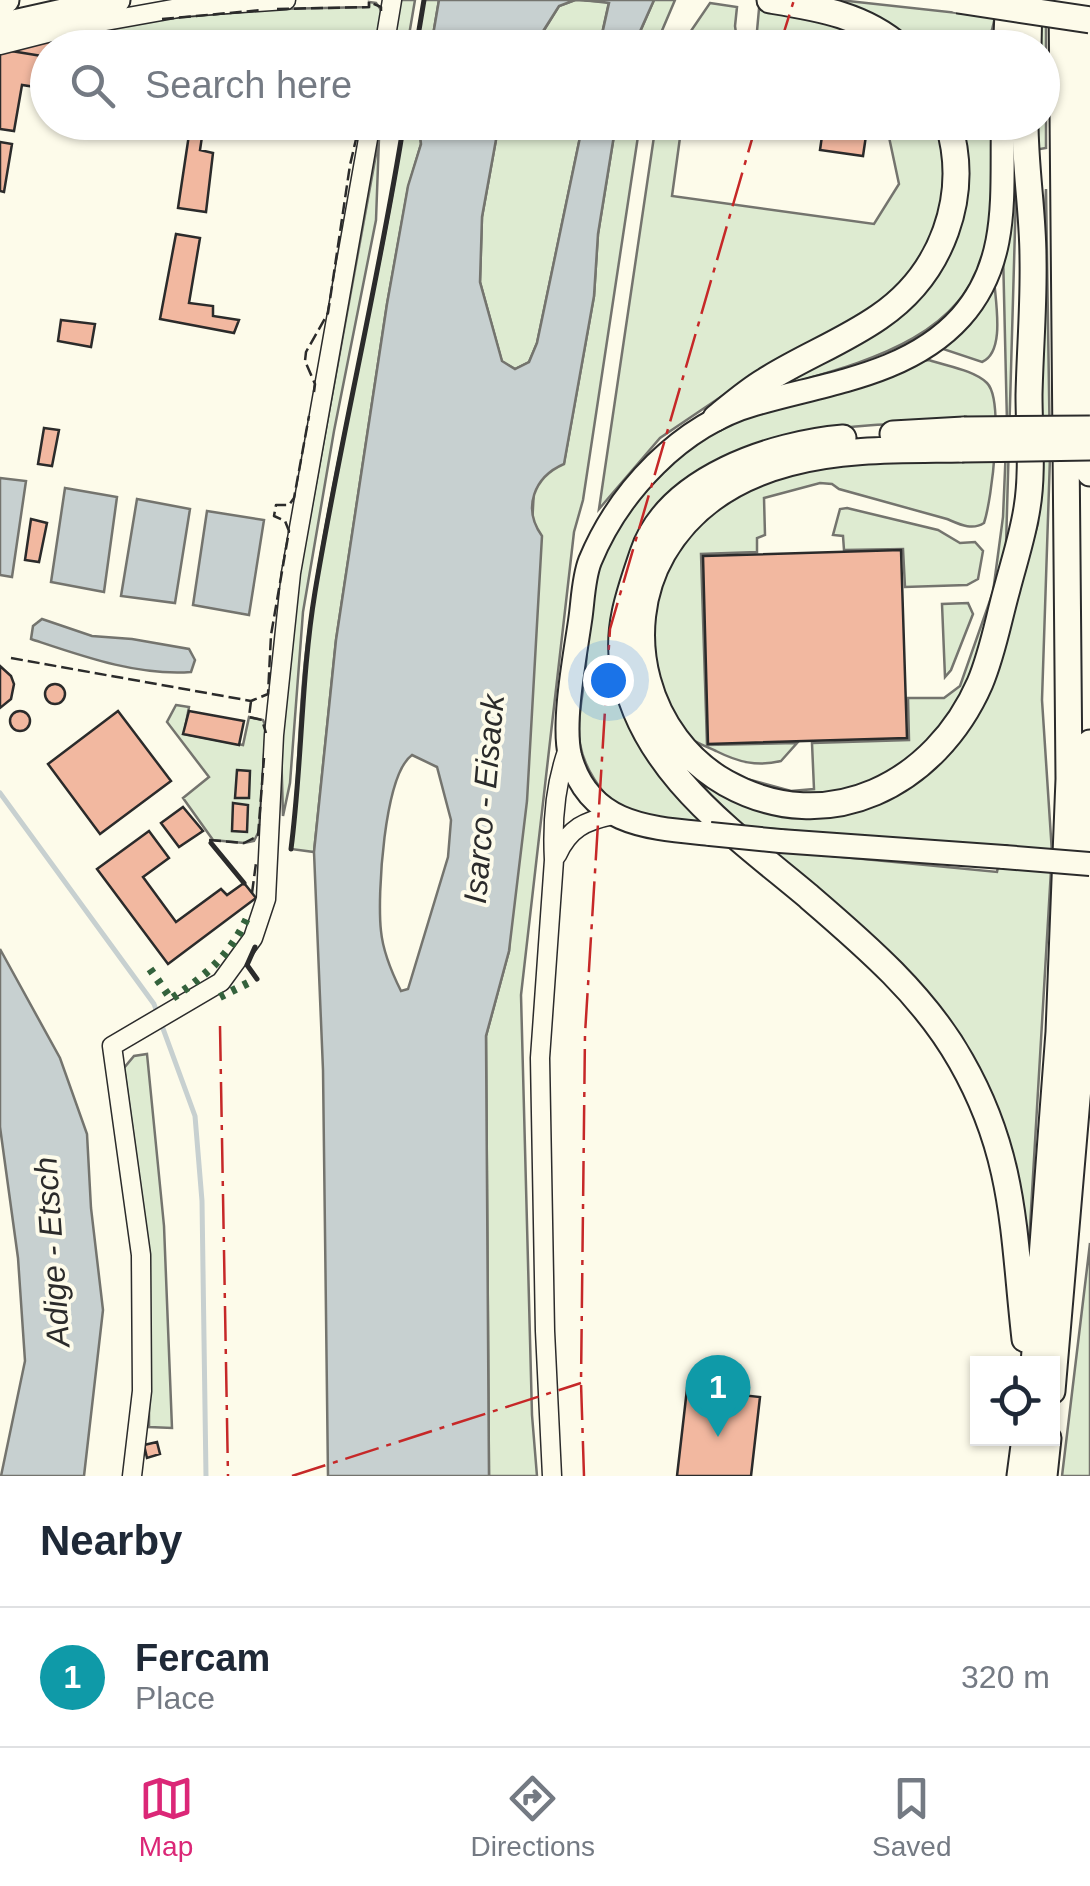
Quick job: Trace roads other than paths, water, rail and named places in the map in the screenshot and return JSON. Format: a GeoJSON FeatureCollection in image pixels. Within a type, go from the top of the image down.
{"type":"FeatureCollection","features":[{"type":"Feature","properties":{"kind":"highway"},"geometry":{"type":"LineString","coordinates":[[0,26],[117,0]]}},
{"type":"Feature","properties":{"kind":"highway"},"geometry":{"type":"LineString","coordinates":[[770,0],[821,8],[878,30]]}},
{"type":"Feature","properties":{"kind":"highway"},"geometry":{"type":"LineString","coordinates":[[958,0],[1090,20]]}},
{"type":"Feature","properties":{"kind":"highway"},"geometry":{"type":"LineString","coordinates":[[1029,30],[1030,0]]}},
{"type":"Feature","properties":{"kind":"highway"},"geometry":{"type":"LineString","coordinates":[[1032,1356],[1059,1032],[1068,779],[1062,0]]}},
{"type":"Feature","properties":{"kind":"highway"},"geometry":{"type":"LineString","coordinates":[[1084,0],[1090,473]]}},
{"type":"Feature","properties":{"kind":"highway"},"geometry":{"type":"LineString","coordinates":[[716,418],[763,382],[879,317],[917,281],[934,259],[956,196],[957,166],[952,140]]}},
{"type":"Feature","properties":{"kind":"highway"},"geometry":{"type":"LineString","coordinates":[[1026,140],[1034,257],[1028,507],[993,649],[978,687],[944,740],[923,764],[890,786],[862,798],[809,806],[753,795],[724,782],[697,761],[663,717],[648,689],[642,661],[642,610],[648,583],[673,536],[694,512],[720,492],[750,476],[791,462],[963,440],[1090,429]]}},
{"type":"Feature","properties":{"kind":"highway"},"geometry":{"type":"LineString","coordinates":[[1030,1356],[1005,1166],[987,1113],[962,1062],[896,976],[857,938],[706,811],[663,758],[638,712],[623,664],[622,622],[646,545],[670,511],[730,466],[768,451],[809,441],[963,440],[1090,447]]}},
{"type":"Feature","properties":{"kind":"highway"},"geometry":{"type":"LineString","coordinates":[[1055,1356],[1086,1020],[1090,744]]}},
{"type":"Feature","properties":{"kind":"highway"},"geometry":{"type":"LineString","coordinates":[[1020,1476],[1024,1446]]}},
{"type":"Feature","properties":{"kind":"highway"},"geometry":{"type":"LineString","coordinates":[[1044,1476],[1047,1446]]}},
{"type":"Feature","properties":{"kind":"main road"},"geometry":{"type":"LineString","coordinates":[[1006,30],[1007,0]]}},
{"type":"Feature","properties":{"kind":"main road"},"geometry":{"type":"LineString","coordinates":[[1002,140],[997,255],[962,316],[932,344],[896,362],[716,418],[672,449],[635,486],[589,564],[572,675],[568,748],[575,773],[598,803],[613,814],[653,828],[1090,864]]}},
{"type":"Feature","properties":{"kind":"street"},"geometry":{"type":"LineString","coordinates":[[59,30],[184,7],[286,0]]}},
{"type":"Feature","properties":{"kind":"street"},"geometry":{"type":"LineString","coordinates":[[387,30],[392,0]]}},
{"type":"Feature","properties":{"kind":"street"},"geometry":{"type":"LineString","coordinates":[[0,45],[30,37]]}},
{"type":"Feature","properties":{"kind":"street"},"geometry":{"type":"LineString","coordinates":[[132,1476],[142,1391],[141,1255],[112,1046],[221,982],[252,938],[266,900],[274,735],[291,573],[368,140]]}},
{"type":"Feature","properties":{"kind":"street"},"geometry":{"type":"LineString","coordinates":[[552,1476],[540,1058],[553,831],[559,774],[568,748]]}},
{"type":"Feature","properties":{"kind":"street"},"geometry":{"type":"LineString","coordinates":[[554,860],[565,838],[577,826],[613,814]]}},
{"type":"Feature","properties":{"kind":"water"},"geometry":{"type":"Polygon","coordinates":[[[439,0],[575,0],[559,6],[544,30],[434,30],[439,0]]]}},
{"type":"Feature","properties":{"kind":"water"},"geometry":{"type":"Polygon","coordinates":[[[584,0],[654,0],[641,30],[603,30],[609,3],[584,0]]]}},
{"type":"Feature","properties":{"kind":"water","name":"Isarco - Eisack"},"geometry":{"type":"Polygon","coordinates":[[[421,140],[496,140],[482,217],[480,282],[502,361],[515,369],[529,362],[537,343],[579,140],[613,140],[598,234],[594,296],[564,464],[545,477],[532,504],[542,536],[527,801],[509,951],[486,1036],[489,1476],[328,1476],[323,1070],[314,852],[336,640],[408,186],[421,140]],[[412,755],[402,767],[389,810],[380,892],[384,947],[401,991],[408,989],[448,857],[451,820],[437,767],[412,755]]]}},
{"type":"Feature","properties":{"kind":"water"},"geometry":{"type":"Polygon","coordinates":[[[0,478],[26,481],[12,577],[0,575],[0,478]]]}},
{"type":"Feature","properties":{"kind":"water"},"geometry":{"type":"Polygon","coordinates":[[[65,488],[117,497],[104,592],[51,582],[65,488]]]}},
{"type":"Feature","properties":{"kind":"water"},"geometry":{"type":"Polygon","coordinates":[[[137,499],[190,509],[175,603],[121,596],[137,499]]]}},
{"type":"Feature","properties":{"kind":"water"},"geometry":{"type":"Polygon","coordinates":[[[207,511],[264,520],[249,615],[193,605],[207,511]]]}},
{"type":"Feature","properties":{"kind":"water"},"geometry":{"type":"Polygon","coordinates":[[[42,619],[92,636],[189,649],[195,660],[191,672],[150,671],[110,663],[31,639],[33,626],[42,619]]]}},
{"type":"Feature","properties":{"kind":"water","name":"Adige - Etsch"},"geometry":{"type":"Polygon","coordinates":[[[0,949],[60,1058],[87,1134],[103,1310],[84,1476],[1,1476],[25,1361],[18,1258],[0,1127],[0,949]]]}},
{"type":"Feature","properties":{"kind":"waterway"},"geometry":{"type":"LineString","coordinates":[[0,793],[154,1004],[195,1116],[202,1201],[206,1476]]}},
{"type":"Feature","properties":{"kind":"place","name":"Fercam"},"geometry":{"type":"Point","coordinates":[718,1437]}}]}
